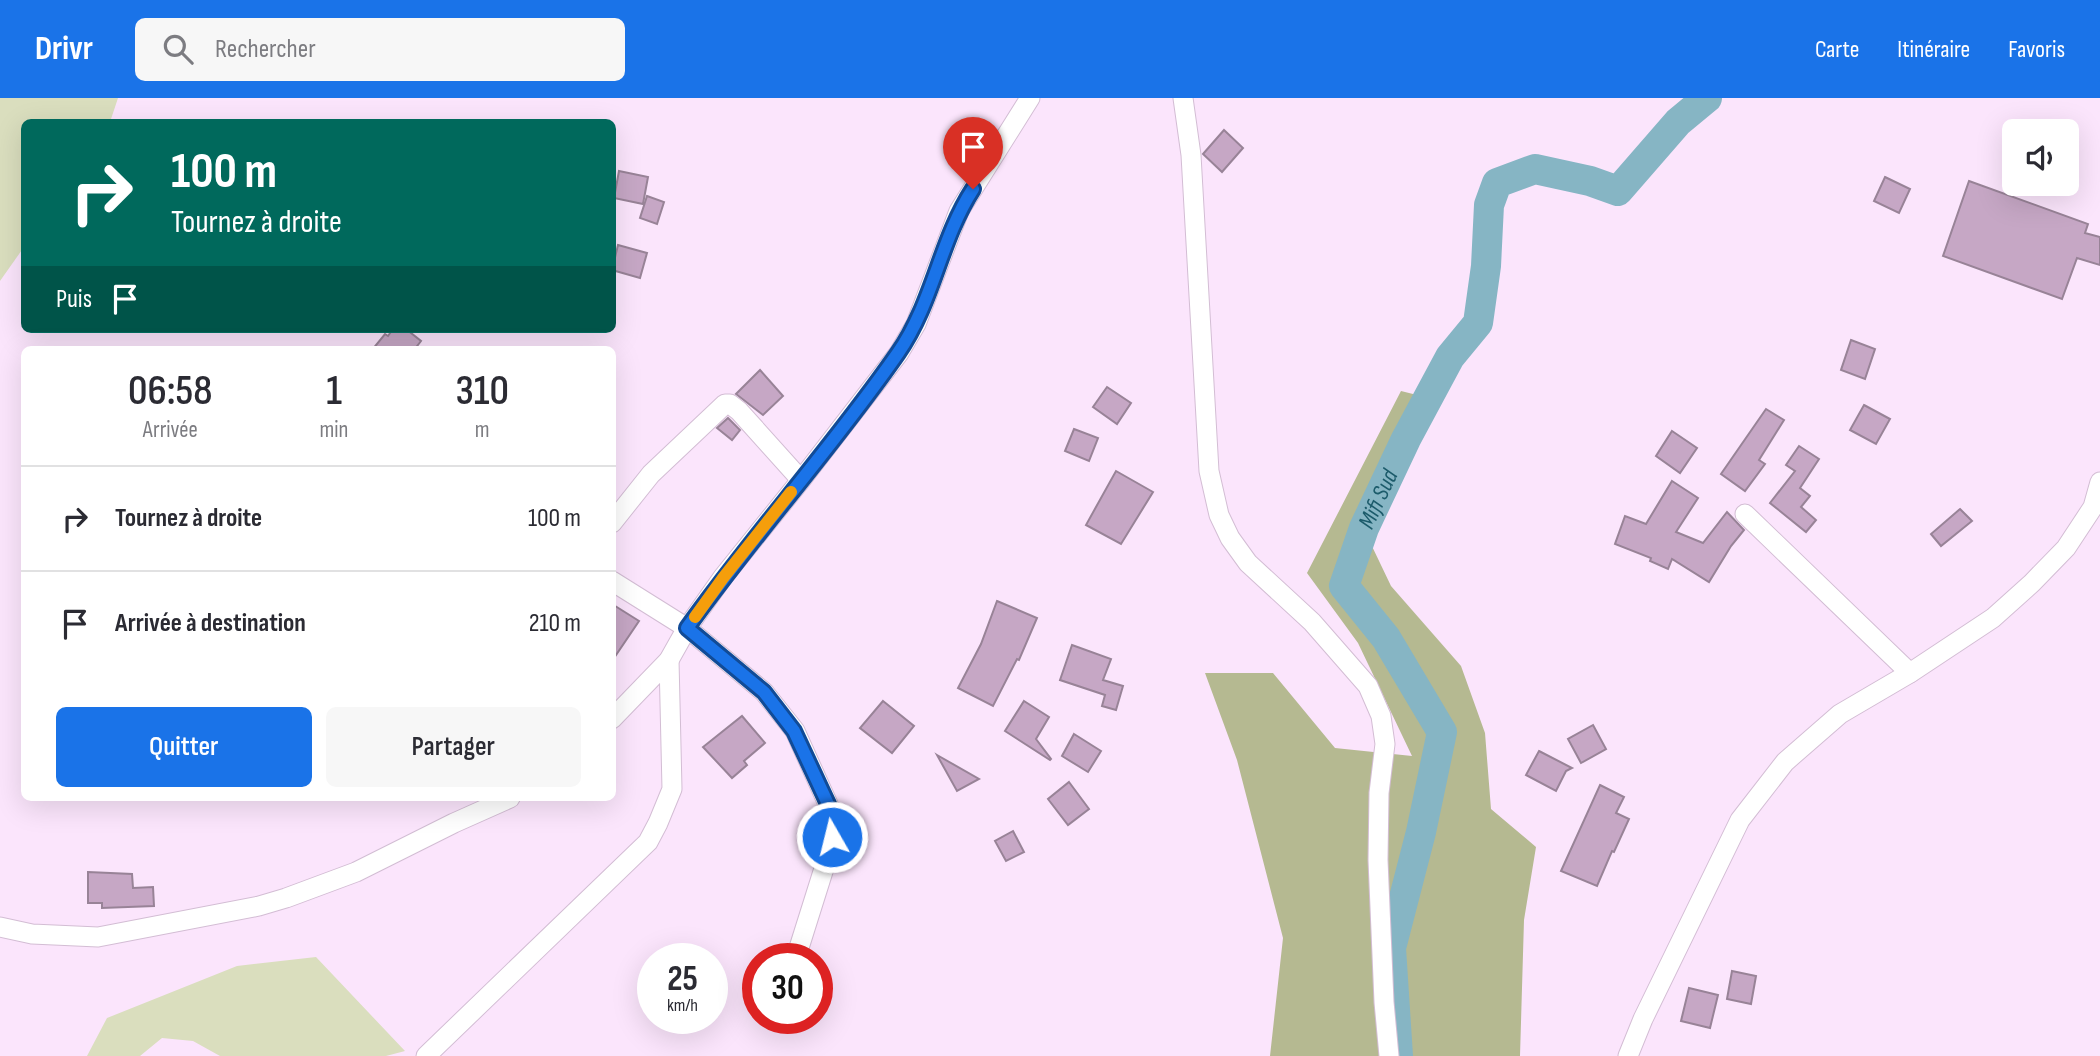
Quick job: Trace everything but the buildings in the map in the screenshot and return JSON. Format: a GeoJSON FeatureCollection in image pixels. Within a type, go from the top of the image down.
{"type":"FeatureCollection","features":[{"type":"Feature","properties":{"kind":"street"},"geometry":{"type":"LineString","coordinates":[[616,715],[669,660],[687,628],[723,578],[899,352],[916,324],[958,211],[1030,98]]}},
{"type":"Feature","properties":{"kind":"street"},"geometry":{"type":"LineString","coordinates":[[1183,98],[1191,155],[1209,471],[1219,515],[1230,538],[1248,563],[1312,622],[1368,686],[1381,716],[1385,744],[1379,793],[1378,860],[1384,1002],[1390,1056]]}},
{"type":"Feature","properties":{"kind":"street"},"geometry":{"type":"LineString","coordinates":[[616,518],[650,474],[725,404],[730,404],[739,411],[801,480]]}},
{"type":"Feature","properties":{"kind":"street"},"geometry":{"type":"LineString","coordinates":[[1628,1056],[1643,1019],[1740,820],[1786,762],[1840,714],[1910,673],[1993,618],[2066,548],[2093,507],[2100,482]]}},
{"type":"Feature","properties":{"kind":"street"},"geometry":{"type":"LineString","coordinates":[[1745,514],[1910,673]]}},
{"type":"Feature","properties":{"kind":"street"},"geometry":{"type":"LineString","coordinates":[[616,584],[687,628],[764,692],[794,731],[828,804],[832,837],[827,862],[801,943]]}},
{"type":"Feature","properties":{"kind":"street"},"geometry":{"type":"LineString","coordinates":[[426,1056],[648,842],[671,789],[669,660]]}},
{"type":"Feature","properties":{"kind":"street"},"geometry":{"type":"LineString","coordinates":[[0,927],[32,934],[98,937],[259,906],[356,872],[503,801]]}},
{"type":"Feature","properties":{"kind":"green space"},"geometry":{"type":"Polygon","coordinates":[[[0,98],[118,98],[111,119],[21,119],[21,251],[0,281],[0,98]]]}},
{"type":"Feature","properties":{"kind":"green space"},"geometry":{"type":"Polygon","coordinates":[[[1401,391],[1441,401],[1369,540],[1391,586],[1461,666],[1485,733],[1491,809],[1536,847],[1524,920],[1520,1056],[1270,1056],[1283,938],[1237,760],[1205,673],[1273,673],[1335,748],[1412,756],[1358,643],[1307,573],[1401,391]]]}},
{"type":"Feature","properties":{"kind":"green space"},"geometry":{"type":"Polygon","coordinates":[[[316,957],[405,1051],[386,1056],[220,1056],[193,1041],[162,1038],[140,1056],[87,1056],[107,1018],[237,966],[316,957]]]}},
{"type":"Feature","properties":{"kind":"waterway","name":"Mifi Sud"},"geometry":{"type":"LineString","coordinates":[[1398,1056],[1391,948],[1421,832],[1442,732],[1386,638],[1344,586],[1364,528],[1406,439],[1450,357],[1478,323],[1486,266],[1489,205],[1497,183],[1535,169],[1590,181],[1618,191],[1678,122],[1707,98]]}},
{"type":"Feature","properties":{"kind":"slow traffic"},"geometry":{"type":"LineString","coordinates":[[695,617],[791,492]]}},
{"type":"Feature","properties":{"kind":"route"},"geometry":{"type":"LineString","coordinates":[[832,837],[828,804],[794,731],[764,692],[687,628],[899,352],[916,324],[958,211],[973,189]]}}]}
